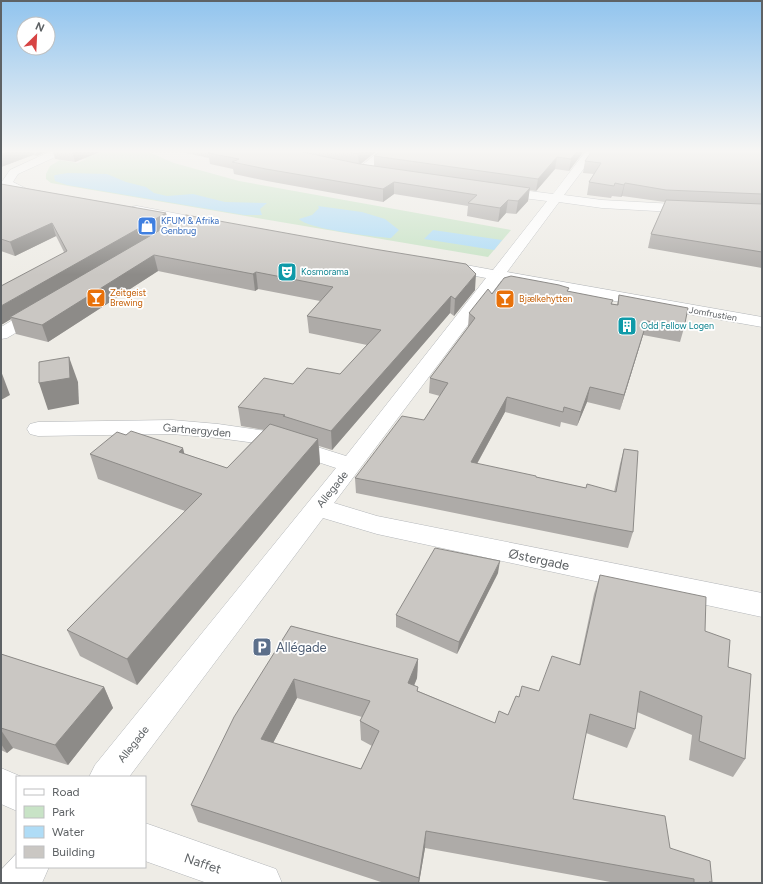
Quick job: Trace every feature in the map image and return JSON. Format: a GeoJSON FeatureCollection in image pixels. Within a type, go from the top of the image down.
{"type":"FeatureCollection","features":[{"type":"Feature","properties":{"kind":"street"},"geometry":{"type":"LineString","coordinates":[[27,192],[49,194],[46,192]]}},
{"type":"Feature","properties":{"kind":"street"},"geometry":{"type":"LineString","coordinates":[[511,192],[555,199],[634,207],[702,210]]}},
{"type":"Feature","properties":{"kind":"street","name":"Allegade"},"geometry":{"type":"LineString","coordinates":[[108,776],[351,465],[560,192]]}},
{"type":"Feature","properties":{"kind":"street"},"geometry":{"type":"LineString","coordinates":[[123,208],[223,226]]}},
{"type":"Feature","properties":{"kind":"street"},"geometry":{"type":"LineString","coordinates":[[171,232],[192,220]]}},
{"type":"Feature","properties":{"kind":"street","name":"Jomfrustien"},"geometry":{"type":"LineString","coordinates":[[427,263],[762,322]]}},
{"type":"Feature","properties":{"kind":"street"},"geometry":{"type":"LineString","coordinates":[[1,334],[56,302]]}},
{"type":"Feature","properties":{"kind":"street","name":"Gartnergyden"},"geometry":{"type":"LineString","coordinates":[[38,429],[172,427],[218,431],[266,438],[351,465]]}},
{"type":"Feature","properties":{"kind":"street","name":"Østergade"},"geometry":{"type":"LineString","coordinates":[[317,507],[377,525],[762,605]]}},
{"type":"Feature","properties":{"kind":"street"},"geometry":{"type":"LineString","coordinates":[[1,786],[16,792]]}},
{"type":"Feature","properties":{"kind":"street","name":"Naffet"},"geometry":{"type":"LineString","coordinates":[[146,842],[262,883]]}},
{"type":"Feature","properties":{"kind":"street"},"geometry":{"type":"LineString","coordinates":[[16,883],[29,868]]}},
{"type":"Feature","properties":{"kind":"green space"},"geometry":{"type":"Polygon","coordinates":[[[106,192],[301,192],[511,230],[488,257],[106,192]]]}},
{"type":"Feature","properties":{"kind":"water"},"geometry":{"type":"Polygon","coordinates":[[[110,192],[153,192],[167,196],[193,194],[225,202],[267,203],[260,209],[262,215],[244,215],[110,192]]]}},
{"type":"Feature","properties":{"kind":"water"},"geometry":{"type":"Polygon","coordinates":[[[318,206],[362,212],[385,219],[399,230],[391,238],[328,229],[305,223],[299,219],[312,215],[319,208],[318,206]]]}},
{"type":"Feature","properties":{"kind":"water"},"geometry":{"type":"Polygon","coordinates":[[[433,230],[502,240],[494,250],[424,239],[433,230]]]}},
{"type":"Feature","properties":{"kind":"building"},"geometry":{"type":"Polygon","coordinates":[[[1,192],[48,192],[166,213],[1,306],[1,286],[67,251],[52,223],[10,242],[1,239],[1,192]]]}},
{"type":"Feature","properties":{"kind":"building"},"geometry":{"type":"Polygon","coordinates":[[[459,192],[526,192],[518,201],[508,200],[500,208],[468,203],[477,195],[459,192]]]}},
{"type":"Feature","properties":{"kind":"building"},"geometry":{"type":"Polygon","coordinates":[[[720,192],[762,192],[762,194],[720,192]]]}},
{"type":"Feature","properties":{"kind":"building"},"geometry":{"type":"Polygon","coordinates":[[[666,200],[762,204],[762,252],[651,234],[666,200]]]}},
{"type":"Feature","properties":{"kind":"building"},"geometry":{"type":"Polygon","coordinates":[[[186,215],[466,264],[476,274],[455,299],[451,296],[331,431],[283,416],[285,415],[238,407],[264,378],[293,384],[307,368],[340,374],[381,330],[307,316],[333,287],[256,272],[253,274],[154,255],[42,325],[10,317],[186,215]]]}},
{"type":"Feature","properties":{"kind":"building"},"geometry":{"type":"Polygon","coordinates":[[[511,276],[559,285],[569,288],[567,291],[613,300],[611,304],[618,305],[619,295],[688,308],[684,328],[647,321],[624,395],[590,387],[581,412],[564,407],[563,412],[507,397],[471,462],[586,488],[587,484],[616,492],[624,449],[638,451],[633,532],[355,478],[402,416],[424,420],[448,383],[430,378],[475,318],[469,313],[488,289],[492,294],[504,278],[511,276]]]}},
{"type":"Feature","properties":{"kind":"building"},"geometry":{"type":"Polygon","coordinates":[[[69,357],[70,378],[39,383],[39,362],[69,357]]]}},
{"type":"Feature","properties":{"kind":"building"},"geometry":{"type":"Polygon","coordinates":[[[270,424],[318,439],[127,659],[67,630],[202,494],[90,454],[117,432],[126,435],[131,431],[183,448],[179,452],[227,468],[270,424]]]}},
{"type":"Feature","properties":{"kind":"building"},"geometry":{"type":"Polygon","coordinates":[[[435,548],[500,561],[459,642],[396,615],[435,548]]]}},
{"type":"Feature","properties":{"kind":"building"},"geometry":{"type":"Polygon","coordinates":[[[600,575],[706,597],[705,631],[730,640],[728,667],[751,674],[745,759],[699,741],[702,716],[640,691],[635,729],[590,714],[573,799],[665,816],[670,848],[710,861],[712,882],[709,882],[713,883],[694,883],[694,879],[426,831],[419,878],[191,805],[234,717],[291,626],[418,659],[408,683],[418,687],[417,691],[495,723],[499,711],[508,715],[516,696],[519,697],[522,686],[539,691],[552,656],[580,665],[600,575]],[[294,679],[261,739],[361,769],[379,731],[360,721],[370,701],[294,679]]]}},
{"type":"Feature","properties":{"kind":"building"},"geometry":{"type":"Polygon","coordinates":[[[1,654],[104,687],[55,745],[1,728],[1,654]]]}},
{"type":"Feature","properties":{"kind":"place","name":"KFUM & Afrika Genbrug"},"geometry":{"type":"Point","coordinates":[147,226]}},
{"type":"Feature","properties":{"kind":"place","name":"Kosmorama"},"geometry":{"type":"Point","coordinates":[287,272]}},
{"type":"Feature","properties":{"kind":"place","name":"Zeitgeist Brewing"},"geometry":{"type":"Point","coordinates":[96,298]}},
{"type":"Feature","properties":{"kind":"place","name":"Bjælkehytten"},"geometry":{"type":"Point","coordinates":[505,299]}},
{"type":"Feature","properties":{"kind":"place","name":"Odd Fellow Logen"},"geometry":{"type":"Point","coordinates":[627,326]}},
{"type":"Feature","properties":{"kind":"place","name":"Allégade"},"geometry":{"type":"Point","coordinates":[262,647]}}]}
